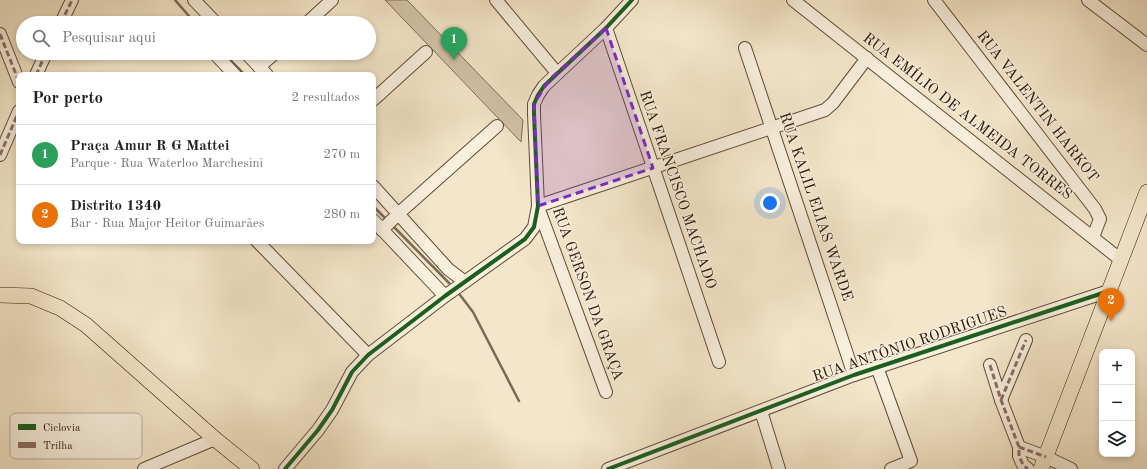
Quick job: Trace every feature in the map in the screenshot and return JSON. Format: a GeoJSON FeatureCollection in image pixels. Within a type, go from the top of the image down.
{"type":"FeatureCollection","features":[{"type":"Feature","properties":{"kind":"main road"},"geometry":{"type":"LineString","coordinates":[[1044,463],[1147,192]]}},
{"type":"Feature","properties":{"kind":"main road"},"geometry":{"type":"LineString","coordinates":[[0,295],[31,296],[60,308],[86,325],[215,439],[252,469]]}},
{"type":"Feature","properties":{"kind":"street"},"geometry":{"type":"LineString","coordinates":[[64,16],[72,0]]}},
{"type":"Feature","properties":{"kind":"street"},"geometry":{"type":"LineString","coordinates":[[194,0],[209,16]]}},
{"type":"Feature","properties":{"kind":"street"},"geometry":{"type":"LineString","coordinates":[[315,16],[332,0]]}},
{"type":"Feature","properties":{"kind":"street"},"geometry":{"type":"LineString","coordinates":[[496,0],[557,72]]}},
{"type":"Feature","properties":{"kind":"street"},"geometry":{"type":"LineString","coordinates":[[286,469],[318,430],[332,410],[352,372],[368,354],[445,296],[525,239],[534,227],[538,206],[534,104],[544,86],[557,72],[606,28],[632,0]]}},
{"type":"Feature","properties":{"kind":"street","name":"RUA EMÍLIO DE ALMEIDA TORRES"},"geometry":{"type":"LineString","coordinates":[[793,0],[1121,260]]}},
{"type":"Feature","properties":{"kind":"street","name":"RUA VALENTIN HARKOT"},"geometry":{"type":"LineString","coordinates":[[934,0],[1095,209],[1100,219],[1093,237]]}},
{"type":"Feature","properties":{"kind":"street"},"geometry":{"type":"LineString","coordinates":[[1088,0],[1147,45]]}},
{"type":"Feature","properties":{"kind":"street","name":"RUA FRANCISCO MACHADO"},"geometry":{"type":"LineString","coordinates":[[606,28],[719,362]]}},
{"type":"Feature","properties":{"kind":"street"},"geometry":{"type":"LineString","coordinates":[[0,34],[16,74]]}},
{"type":"Feature","properties":{"kind":"street","name":"RUA KALIL ELIAS WARDE"},"geometry":{"type":"LineString","coordinates":[[745,48],[854,375]]}},
{"type":"Feature","properties":{"kind":"street"},"geometry":{"type":"LineString","coordinates":[[376,97],[426,52]]}},
{"type":"Feature","properties":{"kind":"street"},"geometry":{"type":"LineString","coordinates":[[538,206],[820,112],[829,107],[867,58]]}},
{"type":"Feature","properties":{"kind":"street"},"geometry":{"type":"LineString","coordinates":[[37,72],[43,60]]}},
{"type":"Feature","properties":{"kind":"street"},"geometry":{"type":"LineString","coordinates":[[221,60],[232,72]]}},
{"type":"Feature","properties":{"kind":"street"},"geometry":{"type":"LineString","coordinates":[[253,60],[263,71],[270,60]]}},
{"type":"Feature","properties":{"kind":"street"},"geometry":{"type":"LineString","coordinates":[[0,155],[16,118]]}},
{"type":"Feature","properties":{"kind":"street"},"geometry":{"type":"LineString","coordinates":[[382,230],[399,213],[497,126]]}},
{"type":"Feature","properties":{"kind":"street"},"geometry":{"type":"LineString","coordinates":[[376,189],[448,269],[465,282]]}},
{"type":"Feature","properties":{"kind":"street","name":"RUA GERSON DA GRAÇA"},"geometry":{"type":"LineString","coordinates":[[538,206],[606,392]]}},
{"type":"Feature","properties":{"kind":"street"},"geometry":{"type":"LineString","coordinates":[[376,223],[445,296]]}},
{"type":"Feature","properties":{"kind":"street"},"geometry":{"type":"LineString","coordinates":[[260,244],[368,354]]}},
{"type":"Feature","properties":{"kind":"street","name":"RUA ANTÔNIO RODRIGUES"},"geometry":{"type":"LineString","coordinates":[[608,469],[854,375],[1109,291]]}},
{"type":"Feature","properties":{"kind":"street"},"geometry":{"type":"LineString","coordinates":[[1001,400],[1026,340]]}},
{"type":"Feature","properties":{"kind":"street"},"geometry":{"type":"LineString","coordinates":[[990,365],[1001,400],[1019,447],[1019,456],[1023,465],[1028,469]]}},
{"type":"Feature","properties":{"kind":"street"},"geometry":{"type":"LineString","coordinates":[[877,367],[911,461],[891,469]]}},
{"type":"Feature","properties":{"kind":"street"},"geometry":{"type":"LineString","coordinates":[[760,411],[779,469]]}},
{"type":"Feature","properties":{"kind":"street"},"geometry":{"type":"LineString","coordinates":[[144,469],[215,439]]}},
{"type":"Feature","properties":{"kind":"street"},"geometry":{"type":"LineString","coordinates":[[1019,447],[1044,463],[1071,469]]}},
{"type":"Feature","properties":{"kind":"highlighted area"},"geometry":{"type":"Polygon","coordinates":[[[606,28],[653,168],[538,206],[534,104],[549,80],[606,28]]]}},
{"type":"Feature","properties":{"kind":"shaded area"},"geometry":{"type":"Polygon","coordinates":[[[385,0],[407,0],[523,120],[521,142],[385,0]]]}},
{"type":"Feature","properties":{"kind":"waterway"},"geometry":{"type":"LineString","coordinates":[[175,0],[189,16]]}},
{"type":"Feature","properties":{"kind":"waterway"},"geometry":{"type":"LineString","coordinates":[[230,60],[242,72]]}},
{"type":"Feature","properties":{"kind":"waterway"},"geometry":{"type":"LineString","coordinates":[[376,209],[387,220]]}},
{"type":"Feature","properties":{"kind":"waterway"},"geometry":{"type":"LineString","coordinates":[[392,225],[449,283]]}},
{"type":"Feature","properties":{"kind":"waterway"},"geometry":{"type":"LineString","coordinates":[[460,295],[473,312],[519,401]]}},
{"type":"Feature","properties":{"kind":"marked path"},"geometry":{"type":"LineString","coordinates":[[64,16],[72,0]]}},
{"type":"Feature","properties":{"kind":"marked path"},"geometry":{"type":"LineString","coordinates":[[0,34],[16,74]]}},
{"type":"Feature","properties":{"kind":"marked path"},"geometry":{"type":"LineString","coordinates":[[37,72],[43,60]]}},
{"type":"Feature","properties":{"kind":"marked path"},"geometry":{"type":"LineString","coordinates":[[0,155],[16,118]]}},
{"type":"Feature","properties":{"kind":"marked path"},"geometry":{"type":"LineString","coordinates":[[1001,400],[1026,340]]}},
{"type":"Feature","properties":{"kind":"marked path"},"geometry":{"type":"LineString","coordinates":[[990,365],[1001,400],[1019,447],[1019,456],[1023,465],[1028,469]]}},
{"type":"Feature","properties":{"kind":"marked path"},"geometry":{"type":"LineString","coordinates":[[1019,447],[1046,457]]}},
{"type":"Feature","properties":{"kind":"cycle path"},"geometry":{"type":"LineString","coordinates":[[285,469],[318,430],[332,410],[352,372],[368,355],[445,296],[525,239],[534,227],[538,206],[534,104],[544,86],[606,28],[632,0]]}},
{"type":"Feature","properties":{"kind":"cycle path"},"geometry":{"type":"LineString","coordinates":[[608,469],[854,375],[1109,291]]}},
{"type":"Feature","properties":{"kind":"place","name":"Praça Amur R G Mattei"},"geometry":{"type":"Point","coordinates":[454,60]}},
{"type":"Feature","properties":{"kind":"place","name":"Distrito 1340"},"geometry":{"type":"Point","coordinates":[1111,321]}}]}
